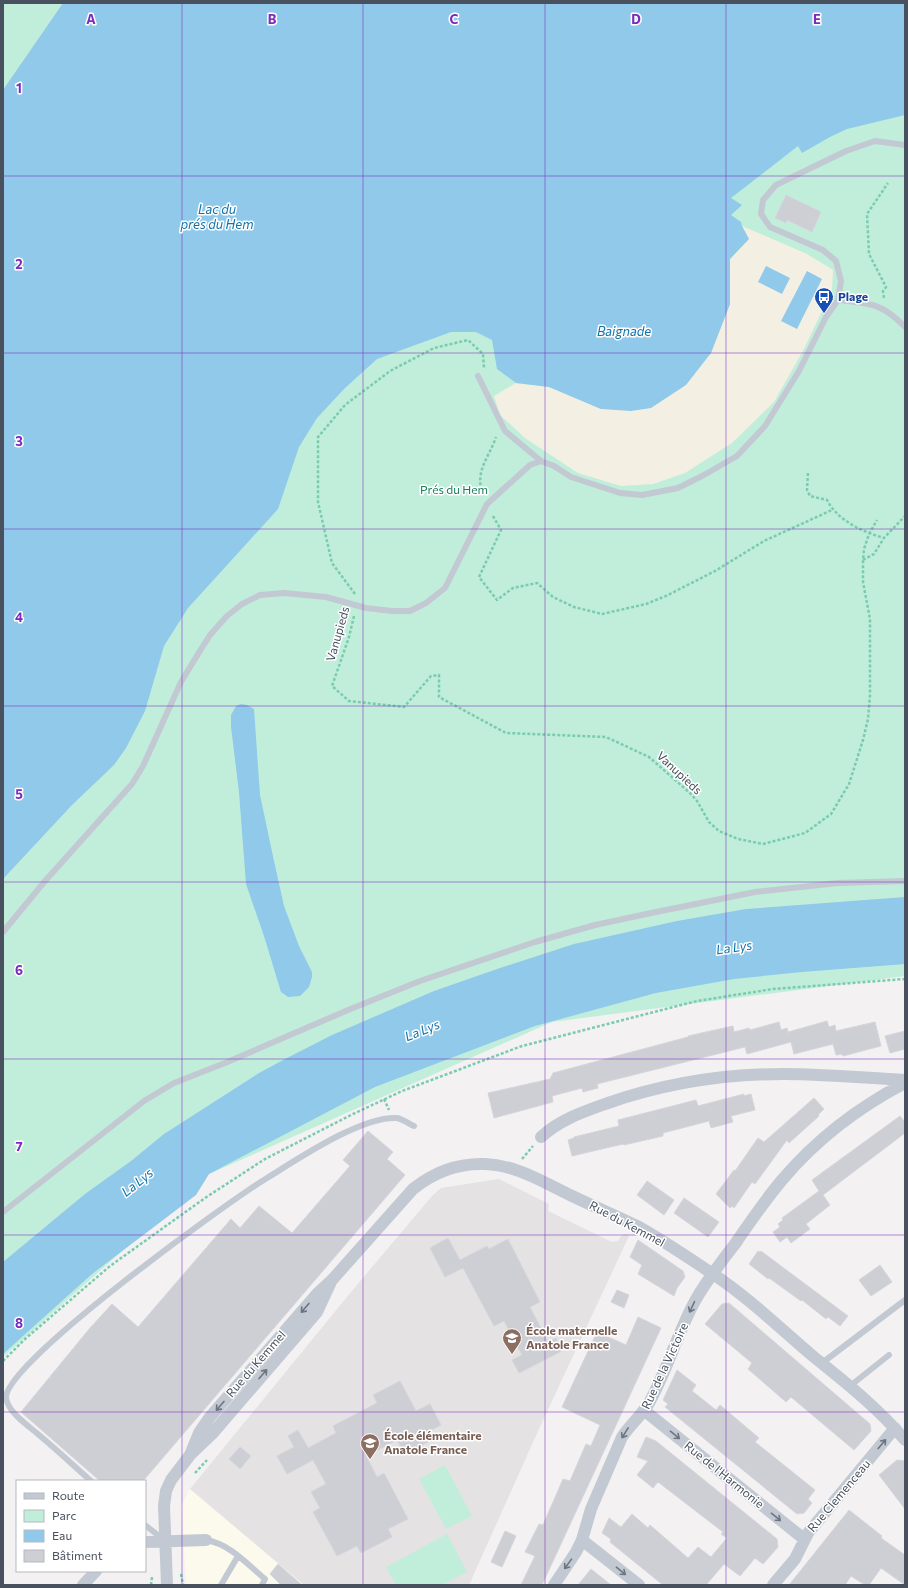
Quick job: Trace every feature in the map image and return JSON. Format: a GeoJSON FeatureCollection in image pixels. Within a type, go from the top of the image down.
{"type":"FeatureCollection","features":[{"type":"Feature","properties":{"kind":"street"},"geometry":{"type":"LineString","coordinates":[[541,1137],[564,1120],[600,1106],[633,1096],[692,1083],[783,1074],[905,1082]]}},
{"type":"Feature","properties":{"kind":"street","name":"Rue de la Victoire"},"geometry":{"type":"LineString","coordinates":[[554,1585],[576,1552],[582,1540],[591,1509],[622,1438],[627,1429],[645,1411],[696,1300],[713,1274],[760,1208],[781,1181],[803,1157],[838,1127],[870,1104],[905,1082]]}},
{"type":"Feature","properties":{"kind":"street","name":"Rue du Kemmel"},"geometry":{"type":"LineString","coordinates":[[167,1585],[164,1506],[166,1491],[175,1475],[190,1455],[199,1433],[210,1417],[317,1294],[332,1280],[413,1189],[423,1180],[452,1168],[470,1164],[491,1165],[516,1170],[526,1174],[640,1228],[713,1274],[850,1386],[880,1412],[905,1440]]}},
{"type":"Feature","properties":{"kind":"street","name":"Rue de l'Harmonie"},"geometry":{"type":"LineString","coordinates":[[645,1411],[804,1539]]}},
{"type":"Feature","properties":{"kind":"street","name":"Rue Clemenceau"},"geometry":{"type":"LineString","coordinates":[[773,1585],[800,1551],[804,1539],[895,1428]]}},
{"type":"Feature","properties":{"kind":"street"},"geometry":{"type":"LineString","coordinates":[[146,1542],[165,1540],[206,1540]]}},
{"type":"Feature","properties":{"kind":"street"},"geometry":{"type":"LineString","coordinates":[[582,1540],[639,1585]]}},
{"type":"Feature","properties":{"kind":"street"},"geometry":{"type":"LineString","coordinates":[[83,1585],[95,1572]]}},
{"type":"Feature","properties":{"kind":"lane"},"geometry":{"type":"LineString","coordinates":[[478,376],[505,431],[541,461],[554,466],[571,477],[620,493],[642,495],[678,488],[704,475],[737,456],[765,426],[799,371],[826,318],[838,300],[841,281],[836,261],[823,250],[770,227],[761,214],[763,200],[776,185],[846,151],[875,141],[905,145]]}},
{"type":"Feature","properties":{"kind":"lane"},"geometry":{"type":"LineString","coordinates":[[838,300],[873,304],[894,316],[905,327]]}},
{"type":"Feature","properties":{"kind":"lane"},"geometry":{"type":"LineString","coordinates":[[3,932],[45,881],[132,784],[143,766],[181,682],[210,635],[227,616],[242,604],[260,595],[284,593],[326,597],[356,605],[392,611],[410,611],[426,603],[445,588],[487,504],[530,465],[541,461]]}},
{"type":"Feature","properties":{"kind":"lane"},"geometry":{"type":"LineString","coordinates":[[3,1212],[144,1101],[174,1083],[420,981],[535,942],[595,925],[656,912],[755,892],[838,883],[905,881]]}},
{"type":"Feature","properties":{"kind":"lane"},"geometry":{"type":"LineString","coordinates":[[91,1480],[15,1414],[6,1399],[7,1391],[14,1380],[80,1317],[192,1230],[253,1187],[352,1129],[377,1120],[399,1118],[414,1126]]}},
{"type":"Feature","properties":{"kind":"lane"},"geometry":{"type":"LineString","coordinates":[[822,1363],[905,1300]]}},
{"type":"Feature","properties":{"kind":"lane"},"geometry":{"type":"LineString","coordinates":[[850,1386],[889,1355]]}},
{"type":"Feature","properties":{"kind":"lane"},"geometry":{"type":"LineString","coordinates":[[146,1526],[165,1540]]}},
{"type":"Feature","properties":{"kind":"lane"},"geometry":{"type":"LineString","coordinates":[[206,1540],[224,1545],[238,1556],[265,1580],[262,1585]]}},
{"type":"Feature","properties":{"kind":"lane"},"geometry":{"type":"LineString","coordinates":[[222,1585],[238,1556]]}},
{"type":"Feature","properties":{"kind":"path"},"geometry":{"type":"LineString","coordinates":[[885,311],[883,291],[886,287],[869,254],[867,214],[888,183]]}},
{"type":"Feature","properties":{"kind":"path","name":"Vanupieds"},"geometry":{"type":"LineString","coordinates":[[484,369],[483,354],[468,340],[434,348],[390,371],[345,405],[318,437],[318,502],[332,563],[353,589],[357,598],[349,638],[332,686],[349,701],[404,707],[431,676],[439,675],[439,697],[506,733],[606,738],[650,757],[690,793],[697,801],[709,822],[719,832],[738,839],[764,844],[805,833],[831,814],[848,784],[863,740],[868,719],[870,695],[870,619],[863,582],[863,560],[864,549],[878,520]]}},
{"type":"Feature","properties":{"kind":"path"},"geometry":{"type":"LineString","coordinates":[[498,431],[492,451],[482,465],[480,480],[482,494],[501,530],[479,577],[497,600],[513,588],[537,583],[553,597],[574,607],[602,614],[646,604],[666,596],[715,571],[764,541],[832,510]]}},
{"type":"Feature","properties":{"kind":"path"},"geometry":{"type":"LineString","coordinates":[[808,473],[807,493],[810,496],[827,500],[832,510],[849,523],[870,534],[884,538]]}},
{"type":"Feature","properties":{"kind":"path"},"geometry":{"type":"LineString","coordinates":[[863,560],[874,554],[884,538],[905,516]]}},
{"type":"Feature","properties":{"kind":"path"},"geometry":{"type":"LineString","coordinates":[[3,1361],[25,1338],[104,1271],[210,1194],[265,1159],[351,1114],[402,1091],[522,1046],[697,1001],[773,989],[905,979]]}},
{"type":"Feature","properties":{"kind":"path"},"geometry":{"type":"LineString","coordinates":[[516,1170],[525,1154],[541,1137]]}},
{"type":"Feature","properties":{"kind":"shaded area","name":"École élémentaire Anatole France"},"geometry":{"type":"Polygon","coordinates":[[[499,1179],[549,1204],[548,1211],[612,1242],[618,1241],[621,1236],[626,1234],[629,1236],[538,1431],[469,1585],[304,1585],[190,1489],[351,1292],[432,1196],[441,1188],[499,1179]]]}},
{"type":"Feature","properties":{"kind":"shaded area"},"geometry":{"type":"Polygon","coordinates":[[[190,1489],[304,1585],[186,1585],[181,1506],[190,1489]]]}},
{"type":"Feature","properties":{"kind":"green space","name":"Prés du Hem"},"geometry":{"type":"Polygon","coordinates":[[[3,3],[905,3],[905,976],[552,1022],[209,1174],[3,1357],[3,3]]]}},
{"type":"Feature","properties":{"kind":"green space"},"geometry":{"type":"Polygon","coordinates":[[[445,1465],[472,1516],[446,1529],[419,1479],[445,1465]]]}},
{"type":"Feature","properties":{"kind":"green space"},"geometry":{"type":"Polygon","coordinates":[[[447,1534],[467,1572],[442,1585],[396,1585],[386,1567],[447,1534]]]}},
{"type":"Feature","properties":{"kind":"sand"},"geometry":{"type":"Polygon","coordinates":[[[742,226],[807,254],[833,270],[832,290],[803,351],[774,402],[732,443],[685,473],[653,484],[621,486],[578,473],[525,438],[500,415],[494,396],[516,383],[549,387],[601,409],[711,353],[730,304],[730,259],[749,239],[742,226]]]}},
{"type":"Feature","properties":{"kind":"water","name":"Lac du prés du Hem"},"geometry":{"type":"Polygon","coordinates":[[[63,3],[905,3],[905,115],[847,129],[802,153],[798,146],[731,198],[742,205],[731,215],[741,222],[749,239],[730,259],[730,304],[711,353],[686,385],[651,408],[631,411],[601,409],[549,387],[516,383],[497,369],[492,340],[476,332],[451,332],[377,359],[345,388],[317,418],[299,447],[278,509],[188,608],[164,646],[145,711],[126,748],[114,765],[72,805],[3,879],[3,90],[63,3]]]}},
{"type":"Feature","properties":{"kind":"water"},"geometry":{"type":"Polygon","coordinates":[[[766,266],[790,278],[782,294],[758,282],[766,266]]]}},
{"type":"Feature","properties":{"kind":"water"},"geometry":{"type":"Polygon","coordinates":[[[807,271],[822,279],[797,329],[781,321],[807,271]]]}},
{"type":"Feature","properties":{"kind":"water"},"geometry":{"type":"Polygon","coordinates":[[[241,704],[247,705],[254,709],[260,795],[274,861],[284,906],[299,946],[312,972],[309,987],[300,996],[288,997],[281,992],[246,884],[239,792],[231,727],[231,715],[236,706],[241,704]]]}},
{"type":"Feature","properties":{"kind":"water","name":"La Lys"},"geometry":{"type":"Polygon","coordinates":[[[905,897],[905,964],[734,979],[656,993],[535,1026],[375,1087],[209,1174],[196,1195],[92,1274],[3,1354],[3,1262],[85,1194],[131,1161],[164,1134],[259,1073],[332,1035],[434,991],[574,944],[677,921],[746,909],[905,897]]]}},
{"type":"Feature","properties":{"kind":"building"},"geometry":{"type":"Polygon","coordinates":[[[786,195],[821,212],[812,232],[787,220],[786,223],[775,218],[786,195]]]}},
{"type":"Feature","properties":{"kind":"building"},"geometry":{"type":"Polygon","coordinates":[[[827,1021],[829,1027],[835,1025],[836,1031],[875,1022],[881,1046],[843,1056],[842,1054],[836,1055],[833,1044],[794,1054],[791,1042],[747,1054],[745,1047],[597,1084],[598,1088],[583,1092],[582,1088],[552,1096],[553,1102],[494,1118],[488,1093],[550,1079],[553,1073],[688,1036],[733,1026],[734,1032],[749,1028],[750,1030],[779,1022],[781,1030],[787,1028],[788,1032],[827,1021]]]}},
{"type":"Feature","properties":{"kind":"building"},"geometry":{"type":"Polygon","coordinates":[[[905,1031],[905,1049],[890,1053],[885,1036],[905,1031]]]}},
{"type":"Feature","properties":{"kind":"building"},"geometry":{"type":"Polygon","coordinates":[[[744,1094],[744,1096],[751,1094],[755,1110],[731,1116],[733,1122],[711,1128],[709,1121],[663,1133],[663,1136],[572,1156],[568,1140],[574,1137],[619,1126],[618,1120],[696,1100],[698,1106],[744,1094]]]}},
{"type":"Feature","properties":{"kind":"building"},"geometry":{"type":"Polygon","coordinates":[[[814,1098],[824,1109],[818,1115],[819,1116],[789,1143],[787,1140],[755,1184],[752,1182],[734,1208],[732,1206],[730,1208],[716,1194],[734,1170],[735,1171],[758,1138],[764,1142],[814,1098]]]}},
{"type":"Feature","properties":{"kind":"building"},"geometry":{"type":"Polygon","coordinates":[[[900,1116],[905,1122],[905,1133],[823,1195],[830,1205],[806,1224],[810,1229],[791,1243],[787,1237],[780,1242],[773,1232],[780,1227],[778,1224],[783,1220],[782,1218],[819,1191],[812,1180],[900,1116]]]}},
{"type":"Feature","properties":{"kind":"building"},"geometry":{"type":"Polygon","coordinates":[[[368,1131],[393,1152],[387,1159],[405,1175],[144,1480],[99,1480],[21,1412],[90,1328],[112,1304],[138,1327],[231,1219],[240,1228],[259,1206],[292,1233],[350,1166],[343,1160],[368,1131]]]}},
{"type":"Feature","properties":{"kind":"building"},"geometry":{"type":"Polygon","coordinates":[[[647,1181],[674,1200],[664,1215],[637,1195],[647,1181]]]}},
{"type":"Feature","properties":{"kind":"building"},"geometry":{"type":"Polygon","coordinates":[[[684,1198],[719,1222],[708,1237],[674,1213],[684,1198]]]}},
{"type":"Feature","properties":{"kind":"building"},"geometry":{"type":"Polygon","coordinates":[[[448,1238],[460,1260],[487,1246],[489,1249],[508,1239],[540,1302],[530,1307],[548,1342],[556,1338],[562,1351],[519,1373],[512,1360],[522,1355],[504,1321],[494,1326],[463,1268],[445,1277],[430,1248],[448,1238]]]}},
{"type":"Feature","properties":{"kind":"building"},"geometry":{"type":"Polygon","coordinates":[[[638,1240],[683,1271],[685,1277],[677,1288],[674,1296],[638,1274],[642,1265],[630,1257],[638,1240]]]}},
{"type":"Feature","properties":{"kind":"building"},"geometry":{"type":"Polygon","coordinates":[[[758,1251],[761,1251],[848,1316],[840,1326],[828,1317],[826,1319],[802,1300],[801,1301],[769,1278],[768,1279],[749,1264],[758,1251]]]}},
{"type":"Feature","properties":{"kind":"building"},"geometry":{"type":"Polygon","coordinates":[[[880,1265],[892,1282],[871,1296],[859,1280],[880,1265]]]}},
{"type":"Feature","properties":{"kind":"building"},"geometry":{"type":"Polygon","coordinates":[[[617,1290],[629,1295],[624,1308],[611,1302],[617,1290]]]}},
{"type":"Feature","properties":{"kind":"building"},"geometry":{"type":"Polygon","coordinates":[[[729,1303],[870,1424],[871,1431],[854,1450],[791,1397],[786,1402],[748,1369],[752,1363],[705,1324],[722,1304],[729,1303]]]}},
{"type":"Feature","properties":{"kind":"building"},"geometry":{"type":"Polygon","coordinates":[[[638,1317],[661,1328],[542,1585],[521,1585],[535,1556],[525,1552],[539,1524],[543,1525],[563,1479],[570,1481],[586,1444],[591,1446],[600,1425],[562,1407],[597,1332],[626,1345],[638,1317]]]}},
{"type":"Feature","properties":{"kind":"building"},"geometry":{"type":"Polygon","coordinates":[[[677,1370],[696,1385],[692,1391],[716,1410],[720,1405],[759,1438],[755,1442],[815,1490],[808,1499],[812,1503],[804,1513],[797,1514],[665,1407],[668,1404],[663,1400],[677,1370]]]}},
{"type":"Feature","properties":{"kind":"building"},"geometry":{"type":"Polygon","coordinates":[[[400,1381],[416,1411],[430,1404],[441,1425],[428,1432],[431,1439],[428,1442],[405,1454],[397,1440],[366,1456],[377,1477],[384,1473],[408,1519],[388,1529],[392,1537],[361,1553],[357,1546],[337,1556],[313,1512],[320,1508],[311,1492],[326,1484],[313,1460],[287,1474],[277,1456],[294,1447],[288,1436],[298,1430],[308,1448],[336,1433],[333,1426],[377,1403],[373,1395],[400,1381]]]}},
{"type":"Feature","properties":{"kind":"building"},"geometry":{"type":"Polygon","coordinates":[[[646,1437],[656,1441],[777,1539],[778,1547],[763,1564],[755,1558],[740,1576],[724,1564],[706,1585],[663,1585],[610,1542],[611,1539],[602,1533],[609,1518],[621,1527],[632,1514],[648,1528],[650,1525],[688,1558],[698,1547],[711,1557],[727,1538],[721,1534],[723,1532],[658,1482],[653,1488],[637,1475],[648,1461],[637,1457],[646,1437]]]}},
{"type":"Feature","properties":{"kind":"building"},"geometry":{"type":"Polygon","coordinates":[[[240,1447],[251,1456],[240,1469],[229,1459],[240,1447]]]}},
{"type":"Feature","properties":{"kind":"building"},"geometry":{"type":"Polygon","coordinates":[[[897,1460],[905,1461],[905,1509],[879,1475],[897,1460]]]}},
{"type":"Feature","properties":{"kind":"building"},"geometry":{"type":"Polygon","coordinates":[[[849,1510],[882,1536],[881,1538],[905,1555],[905,1585],[881,1568],[869,1585],[865,1585],[851,1576],[845,1585],[789,1585],[849,1510]]]}},
{"type":"Feature","properties":{"kind":"building"},"geometry":{"type":"Polygon","coordinates":[[[505,1531],[516,1536],[502,1567],[491,1562],[505,1531]]]}},
{"type":"Feature","properties":{"kind":"building"},"geometry":{"type":"Polygon","coordinates":[[[278,1564],[302,1585],[281,1585],[270,1574],[278,1564]]]}},
{"type":"Feature","properties":{"kind":"building"},"geometry":{"type":"Polygon","coordinates":[[[591,1569],[611,1585],[578,1585],[591,1569]]]}},
{"type":"Feature","properties":{"kind":"place","name":"Plage"},"geometry":{"type":"Point","coordinates":[824,314]}},
{"type":"Feature","properties":{"kind":"place","name":"École maternelle Anatole France"},"geometry":{"type":"Point","coordinates":[512,1355]}},
{"type":"Feature","properties":{"kind":"place","name":"École élémentaire Anatole France"},"geometry":{"type":"Point","coordinates":[370,1460]}},
{"type":"Feature","properties":{"kind":"water label","name":"Baignade"},"geometry":{"type":"Point","coordinates":[624,331]}}]}
